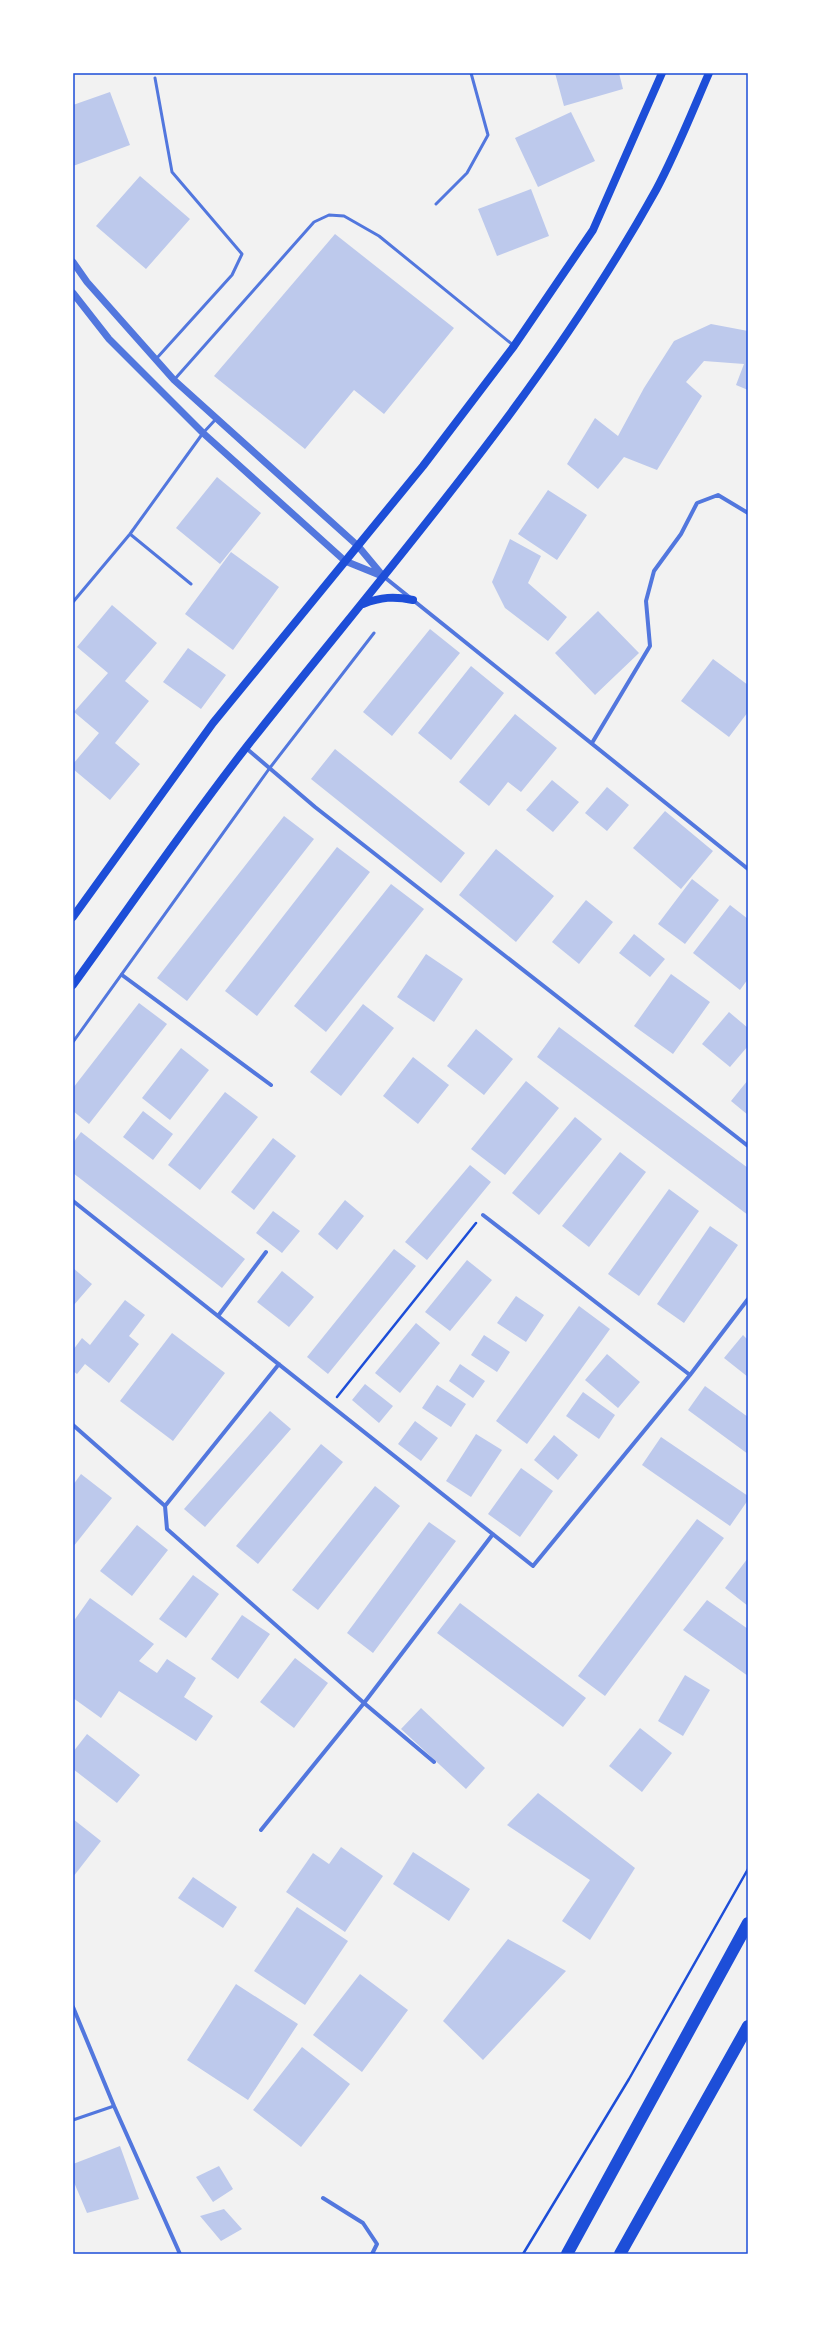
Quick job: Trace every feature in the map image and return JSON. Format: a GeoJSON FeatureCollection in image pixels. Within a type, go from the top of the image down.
{"type":"FeatureCollection","features":[{"type":"Feature","properties":{"kind":"highway"},"geometry":{"type":"LineString","coordinates":[[567,2254],[748,1923]]}},
{"type":"Feature","properties":{"kind":"highway"},"geometry":{"type":"LineString","coordinates":[[620,2254],[748,2026]]}},
{"type":"Feature","properties":{"kind":"main road"},"geometry":{"type":"LineString","coordinates":[[73,917],[213,723],[423,466],[514,346],[593,230],[662,73]]}},
{"type":"Feature","properties":{"kind":"main road"},"geometry":{"type":"LineString","coordinates":[[73,985],[246,748],[457,485],[542,371],[608,271],[657,188],[709,73]]}},
{"type":"Feature","properties":{"kind":"main road"},"geometry":{"type":"LineString","coordinates":[[363,604],[381,597],[395,597],[413,600]]}},
{"type":"Feature","properties":{"kind":"street"},"geometry":{"type":"LineString","coordinates":[[73,262],[87,282],[174,380],[358,546],[383,576],[748,869]]}},
{"type":"Feature","properties":{"kind":"street"},"geometry":{"type":"LineString","coordinates":[[73,293],[109,339],[203,432],[345,561],[383,576]]}},
{"type":"Feature","properties":{"kind":"street"},"geometry":{"type":"LineString","coordinates":[[592,744],[650,646],[646,601],[654,571],[681,534],[697,504],[718,495],[748,513]]}},
{"type":"Feature","properties":{"kind":"street"},"geometry":{"type":"LineString","coordinates":[[246,748],[321,812],[748,1146]]}},
{"type":"Feature","properties":{"kind":"street"},"geometry":{"type":"LineString","coordinates":[[122,975],[271,1085]]}},
{"type":"Feature","properties":{"kind":"street"},"geometry":{"type":"LineString","coordinates":[[73,1201],[533,1566],[690,1375],[748,1298]]}},
{"type":"Feature","properties":{"kind":"street"},"geometry":{"type":"LineString","coordinates":[[483,1215],[690,1375]]}},
{"type":"Feature","properties":{"kind":"street"},"geometry":{"type":"LineString","coordinates":[[218,1316],[266,1252]]}},
{"type":"Feature","properties":{"kind":"street"},"geometry":{"type":"LineString","coordinates":[[165,1506],[279,1364]]}},
{"type":"Feature","properties":{"kind":"street"},"geometry":{"type":"LineString","coordinates":[[73,1425],[165,1506],[167,1529],[364,1704],[434,1762]]}},
{"type":"Feature","properties":{"kind":"street"},"geometry":{"type":"LineString","coordinates":[[261,1830],[364,1704],[493,1534]]}},
{"type":"Feature","properties":{"kind":"street"},"geometry":{"type":"LineString","coordinates":[[73,2007],[114,2106],[180,2254]]}},
{"type":"Feature","properties":{"kind":"street"},"geometry":{"type":"LineString","coordinates":[[323,2198],[363,2223],[377,2244],[372,2254]]}},
{"type":"Feature","properties":{"kind":"lane"},"geometry":{"type":"LineString","coordinates":[[436,204],[467,173],[488,135],[471,73]]}},
{"type":"Feature","properties":{"kind":"lane"},"geometry":{"type":"LineString","coordinates":[[155,78],[172,172],[242,254],[232,275],[156,359]]}},
{"type":"Feature","properties":{"kind":"lane"},"geometry":{"type":"LineString","coordinates":[[174,380],[314,222],[329,214],[344,216],[379,236],[514,346]]}},
{"type":"Feature","properties":{"kind":"lane"},"geometry":{"type":"LineString","coordinates":[[73,602],[130,534],[203,432],[216,419]]}},
{"type":"Feature","properties":{"kind":"lane"},"geometry":{"type":"LineString","coordinates":[[130,534],[191,584]]}},
{"type":"Feature","properties":{"kind":"lane"},"geometry":{"type":"LineString","coordinates":[[73,1042],[270,769],[374,633]]}},
{"type":"Feature","properties":{"kind":"lane"},"geometry":{"type":"LineString","coordinates":[[73,2120],[114,2106]]}},
{"type":"Feature","properties":{"kind":"path"},"geometry":{"type":"LineString","coordinates":[[331,1405],[483,1215]]}},
{"type":"Feature","properties":{"kind":"path"},"geometry":{"type":"LineString","coordinates":[[523,2254],[630,2079],[748,1869]]}},
{"type":"Feature","properties":{"kind":"building"},"geometry":{"type":"Polygon","coordinates":[[[555,73],[619,73],[623,89],[564,106],[555,73]]]}},
{"type":"Feature","properties":{"kind":"building"},"geometry":{"type":"Polygon","coordinates":[[[110,92],[130,145],[73,166],[73,105],[110,92]]]}},
{"type":"Feature","properties":{"kind":"building"},"geometry":{"type":"Polygon","coordinates":[[[571,112],[595,161],[538,187],[515,138],[571,112]]]}},
{"type":"Feature","properties":{"kind":"building"},"geometry":{"type":"Polygon","coordinates":[[[140,176],[190,219],[146,269],[96,226],[140,176]]]}},
{"type":"Feature","properties":{"kind":"building"},"geometry":{"type":"Polygon","coordinates":[[[531,189],[549,236],[497,256],[478,209],[531,189]]]}},
{"type":"Feature","properties":{"kind":"building"},"geometry":{"type":"Polygon","coordinates":[[[335,234],[454,328],[384,414],[354,390],[305,449],[214,376],[335,234]]]}},
{"type":"Feature","properties":{"kind":"building"},"geometry":{"type":"Polygon","coordinates":[[[711,324],[748,331],[748,390],[736,385],[744,364],[704,361],[686,382],[702,396],[657,470],[624,457],[598,489],[567,464],[595,418],[618,436],[644,388],[674,341],[711,324]]]}},
{"type":"Feature","properties":{"kind":"building"},"geometry":{"type":"Polygon","coordinates":[[[217,477],[261,513],[220,564],[176,528],[217,477]]]}},
{"type":"Feature","properties":{"kind":"building"},"geometry":{"type":"Polygon","coordinates":[[[548,490],[587,515],[557,560],[518,534],[548,490]]]}},
{"type":"Feature","properties":{"kind":"building"},"geometry":{"type":"Polygon","coordinates":[[[510,539],[541,556],[528,583],[567,617],[548,641],[505,608],[492,582],[510,539]]]}},
{"type":"Feature","properties":{"kind":"building"},"geometry":{"type":"Polygon","coordinates":[[[231,552],[279,587],[233,650],[185,614],[231,552]]]}},
{"type":"Feature","properties":{"kind":"building"},"geometry":{"type":"Polygon","coordinates":[[[112,605],[157,643],[125,681],[149,701],[115,743],[140,764],[110,800],[73,769],[73,764],[99,733],[74,712],[108,673],[77,647],[112,605]]]}},
{"type":"Feature","properties":{"kind":"building"},"geometry":{"type":"Polygon","coordinates":[[[598,611],[639,653],[595,695],[555,653],[598,611]]]}},
{"type":"Feature","properties":{"kind":"building"},"geometry":{"type":"Polygon","coordinates":[[[430,629],[460,653],[392,736],[363,712],[430,629]]]}},
{"type":"Feature","properties":{"kind":"building"},"geometry":{"type":"Polygon","coordinates":[[[188,648],[226,675],[201,709],[163,682],[188,648]]]}},
{"type":"Feature","properties":{"kind":"building"},"geometry":{"type":"Polygon","coordinates":[[[713,659],[748,685],[748,712],[729,737],[681,701],[713,659]]]}},
{"type":"Feature","properties":{"kind":"building"},"geometry":{"type":"Polygon","coordinates":[[[471,666],[504,693],[451,760],[418,733],[471,666]]]}},
{"type":"Feature","properties":{"kind":"building"},"geometry":{"type":"Polygon","coordinates":[[[515,714],[557,748],[521,792],[508,782],[489,806],[459,782],[515,714]]]}},
{"type":"Feature","properties":{"kind":"building"},"geometry":{"type":"Polygon","coordinates":[[[335,749],[465,853],[441,883],[311,779],[335,749]]]}},
{"type":"Feature","properties":{"kind":"building"},"geometry":{"type":"Polygon","coordinates":[[[552,780],[579,802],[553,832],[526,810],[552,780]]]}},
{"type":"Feature","properties":{"kind":"building"},"geometry":{"type":"Polygon","coordinates":[[[607,787],[629,805],[607,831],[585,813],[607,787]]]}},
{"type":"Feature","properties":{"kind":"building"},"geometry":{"type":"Polygon","coordinates":[[[665,811],[713,851],[681,889],[633,848],[665,811]]]}},
{"type":"Feature","properties":{"kind":"building"},"geometry":{"type":"Polygon","coordinates":[[[284,816],[314,839],[187,1001],[157,978],[284,816]]]}},
{"type":"Feature","properties":{"kind":"building"},"geometry":{"type":"Polygon","coordinates":[[[337,847],[370,872],[257,1016],[225,991],[337,847]]]}},
{"type":"Feature","properties":{"kind":"building"},"geometry":{"type":"Polygon","coordinates":[[[496,849],[554,896],[516,942],[459,895],[496,849]]]}},
{"type":"Feature","properties":{"kind":"building"},"geometry":{"type":"Polygon","coordinates":[[[692,879],[719,900],[685,944],[658,924],[692,879]]]}},
{"type":"Feature","properties":{"kind":"building"},"geometry":{"type":"Polygon","coordinates":[[[391,884],[424,909],[326,1032],[294,1006],[391,884]]]}},
{"type":"Feature","properties":{"kind":"building"},"geometry":{"type":"Polygon","coordinates":[[[586,900],[613,922],[579,964],[552,942],[586,900]]]}},
{"type":"Feature","properties":{"kind":"building"},"geometry":{"type":"Polygon","coordinates":[[[730,905],[748,919],[748,979],[740,990],[693,953],[730,905]]]}},
{"type":"Feature","properties":{"kind":"building"},"geometry":{"type":"Polygon","coordinates":[[[634,934],[665,959],[650,977],[619,953],[634,934]]]}},
{"type":"Feature","properties":{"kind":"building"},"geometry":{"type":"Polygon","coordinates":[[[426,954],[463,979],[434,1022],[397,997],[426,954]]]}},
{"type":"Feature","properties":{"kind":"building"},"geometry":{"type":"Polygon","coordinates":[[[671,974],[710,1002],[673,1054],[634,1026],[671,974]]]}},
{"type":"Feature","properties":{"kind":"building"},"geometry":{"type":"Polygon","coordinates":[[[139,1003],[167,1024],[89,1124],[73,1111],[73,1088],[139,1003]]]}},
{"type":"Feature","properties":{"kind":"building"},"geometry":{"type":"Polygon","coordinates":[[[363,1004],[394,1028],[341,1096],[310,1072],[363,1004]]]}},
{"type":"Feature","properties":{"kind":"building"},"geometry":{"type":"Polygon","coordinates":[[[729,1012],[748,1028],[748,1046],[730,1067],[702,1044],[729,1012]]]}},
{"type":"Feature","properties":{"kind":"building"},"geometry":{"type":"Polygon","coordinates":[[[559,1027],[748,1168],[748,1215],[537,1057],[559,1027]]]}},
{"type":"Feature","properties":{"kind":"building"},"geometry":{"type":"Polygon","coordinates":[[[476,1029],[513,1059],[484,1095],[447,1066],[476,1029]]]}},
{"type":"Feature","properties":{"kind":"building"},"geometry":{"type":"Polygon","coordinates":[[[181,1048],[209,1070],[170,1120],[142,1098],[181,1048]]]}},
{"type":"Feature","properties":{"kind":"building"},"geometry":{"type":"Polygon","coordinates":[[[413,1057],[449,1085],[418,1124],[383,1096],[413,1057]]]}},
{"type":"Feature","properties":{"kind":"building"},"geometry":{"type":"Polygon","coordinates":[[[748,1080],[748,1115],[731,1101],[748,1080]]]}},
{"type":"Feature","properties":{"kind":"building"},"geometry":{"type":"Polygon","coordinates":[[[526,1081],[559,1108],[505,1175],[471,1149],[526,1081]]]}},
{"type":"Feature","properties":{"kind":"building"},"geometry":{"type":"Polygon","coordinates":[[[225,1092],[258,1117],[200,1190],[168,1165],[225,1092]]]}},
{"type":"Feature","properties":{"kind":"building"},"geometry":{"type":"Polygon","coordinates":[[[143,1111],[173,1134],[153,1160],[123,1137],[143,1111]]]}},
{"type":"Feature","properties":{"kind":"building"},"geometry":{"type":"Polygon","coordinates":[[[575,1117],[602,1139],[539,1215],[512,1193],[575,1117]]]}},
{"type":"Feature","properties":{"kind":"building"},"geometry":{"type":"Polygon","coordinates":[[[81,1132],[245,1259],[222,1288],[73,1173],[73,1143],[81,1132]]]}},
{"type":"Feature","properties":{"kind":"building"},"geometry":{"type":"Polygon","coordinates":[[[273,1138],[296,1156],[254,1210],[231,1192],[273,1138]]]}},
{"type":"Feature","properties":{"kind":"building"},"geometry":{"type":"Polygon","coordinates":[[[620,1152],[646,1172],[589,1247],[562,1226],[620,1152]]]}},
{"type":"Feature","properties":{"kind":"building"},"geometry":{"type":"Polygon","coordinates":[[[470,1165],[491,1182],[427,1260],[405,1242],[470,1165]]]}},
{"type":"Feature","properties":{"kind":"building"},"geometry":{"type":"Polygon","coordinates":[[[669,1189],[699,1211],[639,1296],[608,1274],[669,1189]]]}},
{"type":"Feature","properties":{"kind":"building"},"geometry":{"type":"Polygon","coordinates":[[[345,1200],[364,1216],[337,1250],[318,1234],[345,1200]]]}},
{"type":"Feature","properties":{"kind":"building"},"geometry":{"type":"Polygon","coordinates":[[[273,1211],[300,1231],[282,1253],[256,1233],[273,1211]]]}},
{"type":"Feature","properties":{"kind":"building"},"geometry":{"type":"Polygon","coordinates":[[[710,1226],[738,1245],[684,1323],[657,1304],[710,1226]]]}},
{"type":"Feature","properties":{"kind":"building"},"geometry":{"type":"Polygon","coordinates":[[[394,1249],[416,1266],[328,1374],[307,1357],[394,1249]]]}},
{"type":"Feature","properties":{"kind":"building"},"geometry":{"type":"Polygon","coordinates":[[[467,1260],[492,1280],[450,1331],[425,1312],[467,1260]]]}},
{"type":"Feature","properties":{"kind":"building"},"geometry":{"type":"Polygon","coordinates":[[[73,1268],[92,1284],[73,1306],[73,1268]]]}},
{"type":"Feature","properties":{"kind":"building"},"geometry":{"type":"Polygon","coordinates":[[[282,1271],[314,1297],[289,1327],[257,1302],[282,1271]]]}},
{"type":"Feature","properties":{"kind":"building"},"geometry":{"type":"Polygon","coordinates":[[[516,1296],[544,1315],[526,1342],[497,1323],[516,1296]]]}},
{"type":"Feature","properties":{"kind":"building"},"geometry":{"type":"Polygon","coordinates":[[[125,1300],[145,1315],[129,1336],[139,1344],[109,1383],[85,1364],[77,1374],[73,1371],[73,1350],[82,1338],[90,1345],[125,1300]]]}},
{"type":"Feature","properties":{"kind":"building"},"geometry":{"type":"Polygon","coordinates":[[[579,1306],[610,1329],[527,1444],[496,1421],[579,1306]]]}},
{"type":"Feature","properties":{"kind":"building"},"geometry":{"type":"Polygon","coordinates":[[[416,1323],[440,1343],[400,1393],[375,1373],[416,1323]]]}},
{"type":"Feature","properties":{"kind":"building"},"geometry":{"type":"Polygon","coordinates":[[[172,1333],[225,1373],[173,1441],[120,1401],[172,1333]]]}},
{"type":"Feature","properties":{"kind":"building"},"geometry":{"type":"Polygon","coordinates":[[[484,1335],[510,1352],[497,1372],[471,1355],[484,1335]]]}},
{"type":"Feature","properties":{"kind":"building"},"geometry":{"type":"Polygon","coordinates":[[[743,1335],[748,1340],[748,1377],[724,1358],[743,1335]]]}},
{"type":"Feature","properties":{"kind":"building"},"geometry":{"type":"Polygon","coordinates":[[[607,1354],[640,1382],[618,1408],[585,1380],[607,1354]]]}},
{"type":"Feature","properties":{"kind":"building"},"geometry":{"type":"Polygon","coordinates":[[[460,1364],[485,1381],[473,1398],[449,1381],[460,1364]]]}},
{"type":"Feature","properties":{"kind":"building"},"geometry":{"type":"Polygon","coordinates":[[[365,1384],[393,1406],[379,1423],[352,1400],[365,1384]]]}},
{"type":"Feature","properties":{"kind":"building"},"geometry":{"type":"Polygon","coordinates":[[[437,1385],[466,1404],[451,1427],[422,1408],[437,1385]]]}},
{"type":"Feature","properties":{"kind":"building"},"geometry":{"type":"Polygon","coordinates":[[[705,1386],[748,1417],[748,1454],[688,1410],[705,1386]]]}},
{"type":"Feature","properties":{"kind":"building"},"geometry":{"type":"Polygon","coordinates":[[[583,1392],[615,1415],[599,1439],[566,1416],[583,1392]]]}},
{"type":"Feature","properties":{"kind":"building"},"geometry":{"type":"Polygon","coordinates":[[[270,1411],[291,1429],[205,1527],[184,1509],[270,1411]]]}},
{"type":"Feature","properties":{"kind":"building"},"geometry":{"type":"Polygon","coordinates":[[[415,1421],[438,1438],[421,1461],[398,1444],[415,1421]]]}},
{"type":"Feature","properties":{"kind":"building"},"geometry":{"type":"Polygon","coordinates":[[[476,1434],[502,1450],[471,1497],[446,1481],[476,1434]]]}},
{"type":"Feature","properties":{"kind":"building"},"geometry":{"type":"Polygon","coordinates":[[[554,1435],[578,1455],[558,1480],[534,1460],[554,1435]]]}},
{"type":"Feature","properties":{"kind":"building"},"geometry":{"type":"Polygon","coordinates":[[[661,1437],[748,1496],[748,1500],[730,1526],[642,1465],[661,1437]]]}},
{"type":"Feature","properties":{"kind":"building"},"geometry":{"type":"Polygon","coordinates":[[[321,1444],[343,1462],[258,1564],[236,1546],[321,1444]]]}},
{"type":"Feature","properties":{"kind":"building"},"geometry":{"type":"Polygon","coordinates":[[[521,1468],[553,1491],[520,1537],[488,1514],[521,1468]]]}},
{"type":"Feature","properties":{"kind":"building"},"geometry":{"type":"Polygon","coordinates":[[[81,1474],[112,1498],[73,1547],[73,1485],[81,1474]]]}},
{"type":"Feature","properties":{"kind":"building"},"geometry":{"type":"Polygon","coordinates":[[[375,1486],[400,1506],[318,1610],[292,1590],[375,1486]]]}},
{"type":"Feature","properties":{"kind":"building"},"geometry":{"type":"Polygon","coordinates":[[[697,1519],[724,1538],[605,1696],[578,1676],[697,1519]]]}},
{"type":"Feature","properties":{"kind":"building"},"geometry":{"type":"Polygon","coordinates":[[[429,1522],[456,1541],[373,1653],[347,1633],[429,1522]]]}},
{"type":"Feature","properties":{"kind":"building"},"geometry":{"type":"Polygon","coordinates":[[[137,1525],[168,1550],[132,1596],[100,1571],[137,1525]]]}},
{"type":"Feature","properties":{"kind":"building"},"geometry":{"type":"Polygon","coordinates":[[[748,1558],[748,1606],[725,1588],[748,1558]]]}},
{"type":"Feature","properties":{"kind":"building"},"geometry":{"type":"Polygon","coordinates":[[[193,1575],[219,1594],[186,1638],[159,1619],[193,1575]]]}},
{"type":"Feature","properties":{"kind":"building"},"geometry":{"type":"Polygon","coordinates":[[[90,1598],[154,1644],[139,1661],[157,1673],[167,1659],[196,1678],[184,1697],[213,1716],[196,1741],[119,1691],[101,1718],[73,1698],[73,1622],[90,1598]]]}},
{"type":"Feature","properties":{"kind":"building"},"geometry":{"type":"Polygon","coordinates":[[[707,1600],[748,1629],[748,1676],[683,1630],[707,1600]]]}},
{"type":"Feature","properties":{"kind":"building"},"geometry":{"type":"Polygon","coordinates":[[[460,1603],[586,1698],[563,1727],[437,1633],[460,1603]]]}},
{"type":"Feature","properties":{"kind":"building"},"geometry":{"type":"Polygon","coordinates":[[[242,1615],[270,1634],[238,1679],[211,1659],[242,1615]]]}},
{"type":"Feature","properties":{"kind":"building"},"geometry":{"type":"Polygon","coordinates":[[[295,1658],[328,1683],[294,1728],[260,1702],[295,1658]]]}},
{"type":"Feature","properties":{"kind":"building"},"geometry":{"type":"Polygon","coordinates":[[[685,1675],[710,1690],[683,1736],[658,1721],[685,1675]]]}},
{"type":"Feature","properties":{"kind":"building"},"geometry":{"type":"Polygon","coordinates":[[[421,1708],[485,1768],[466,1789],[401,1729],[421,1708]]]}},
{"type":"Feature","properties":{"kind":"building"},"geometry":{"type":"Polygon","coordinates":[[[640,1728],[672,1753],[642,1792],[609,1766],[640,1728]]]}},
{"type":"Feature","properties":{"kind":"building"},"geometry":{"type":"Polygon","coordinates":[[[87,1734],[140,1775],[117,1803],[73,1769],[73,1752],[87,1734]]]}},
{"type":"Feature","properties":{"kind":"building"},"geometry":{"type":"Polygon","coordinates":[[[538,1793],[635,1868],[590,1940],[562,1921],[590,1880],[507,1825],[538,1793]]]}},
{"type":"Feature","properties":{"kind":"building"},"geometry":{"type":"Polygon","coordinates":[[[73,1819],[101,1841],[73,1877],[73,1819]]]}},
{"type":"Feature","properties":{"kind":"building"},"geometry":{"type":"Polygon","coordinates":[[[341,1847],[383,1876],[345,1932],[286,1892],[313,1853],[329,1864],[341,1847]]]}},
{"type":"Feature","properties":{"kind":"building"},"geometry":{"type":"Polygon","coordinates":[[[413,1852],[470,1889],[449,1921],[393,1884],[413,1852]]]}},
{"type":"Feature","properties":{"kind":"building"},"geometry":{"type":"Polygon","coordinates":[[[193,1877],[237,1907],[223,1928],[178,1898],[193,1877]]]}},
{"type":"Feature","properties":{"kind":"building"},"geometry":{"type":"Polygon","coordinates":[[[297,1907],[348,1941],[305,2005],[254,1971],[297,1907]]]}},
{"type":"Feature","properties":{"kind":"building"},"geometry":{"type":"Polygon","coordinates":[[[508,1939],[566,1971],[483,2060],[443,2021],[508,1939]]]}},
{"type":"Feature","properties":{"kind":"building"},"geometry":{"type":"Polygon","coordinates":[[[360,1974],[408,2010],[362,2072],[313,2035],[360,1974]]]}},
{"type":"Feature","properties":{"kind":"building"},"geometry":{"type":"Polygon","coordinates":[[[236,1984],[298,2024],[248,2100],[187,2060],[236,1984]]]}},
{"type":"Feature","properties":{"kind":"building"},"geometry":{"type":"Polygon","coordinates":[[[302,2047],[350,2084],[301,2147],[253,2110],[302,2047]]]}},
{"type":"Feature","properties":{"kind":"building"},"geometry":{"type":"Polygon","coordinates":[[[120,2146],[139,2199],[87,2213],[73,2180],[73,2164],[120,2146]]]}},
{"type":"Feature","properties":{"kind":"building"},"geometry":{"type":"Polygon","coordinates":[[[219,2166],[233,2189],[213,2202],[196,2177],[219,2166]]]}},
{"type":"Feature","properties":{"kind":"building"},"geometry":{"type":"Polygon","coordinates":[[[224,2209],[242,2229],[221,2241],[200,2216],[224,2209]]]}}]}
